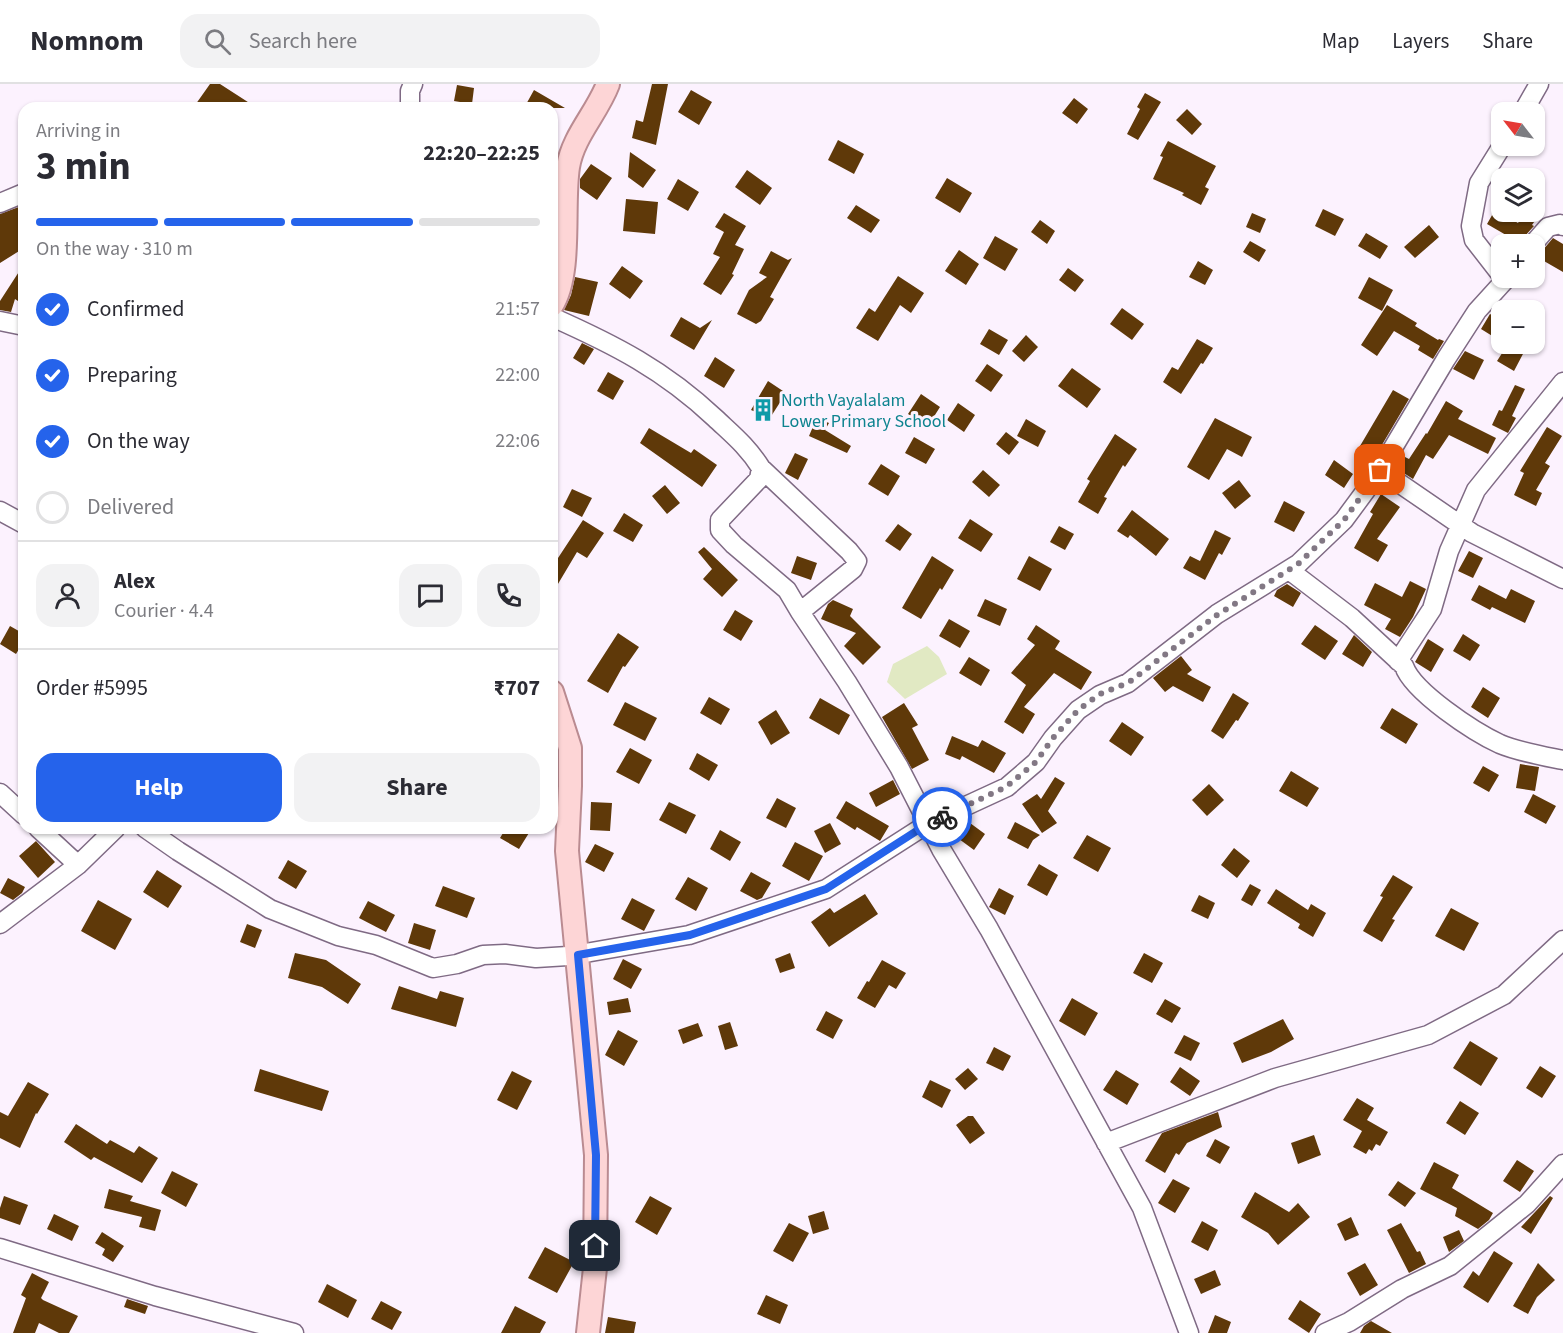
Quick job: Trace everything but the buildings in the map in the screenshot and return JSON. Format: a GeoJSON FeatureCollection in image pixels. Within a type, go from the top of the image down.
{"type":"FeatureCollection","features":[{"type":"Feature","properties":{"kind":"main road"},"geometry":{"type":"LineString","coordinates":[[558,289],[562,279],[568,168],[574,146],[608,84]]}},
{"type":"Feature","properties":{"kind":"main road"},"geometry":{"type":"LineString","coordinates":[[558,711],[570,748],[567,851],[596,1155],[595,1268],[588,1333]]}},
{"type":"Feature","properties":{"kind":"street"},"geometry":{"type":"LineString","coordinates":[[410,102],[410,91],[413,84]]}},
{"type":"Feature","properties":{"kind":"street"},"geometry":{"type":"LineString","coordinates":[[1528,102],[1539,84]]}},
{"type":"Feature","properties":{"kind":"street"},"geometry":{"type":"LineString","coordinates":[[1491,262],[1474,240],[1471,226],[1479,183],[1496,156]]}},
{"type":"Feature","properties":{"kind":"street"},"geometry":{"type":"LineString","coordinates":[[0,203],[18,196]]}},
{"type":"Feature","properties":{"kind":"street"},"geometry":{"type":"LineString","coordinates":[[1542,234],[1548,227],[1560,224],[1563,226]]}},
{"type":"Feature","properties":{"kind":"street"},"geometry":{"type":"LineString","coordinates":[[154,834],[270,909],[338,936],[376,945],[433,968],[458,964],[483,955],[505,954],[536,958],[578,955],[690,935],[826,889],[929,823],[1006,787],[1036,762],[1053,738],[1078,710],[1100,694],[1128,683],[1217,615],[1298,564],[1344,520],[1380,470],[1446,359],[1477,311],[1496,288]]}},
{"type":"Feature","properties":{"kind":"street"},"geometry":{"type":"LineString","coordinates":[[558,320],[622,349],[675,383],[747,447],[761,468],[849,551],[856,561],[854,569],[800,612]]}},
{"type":"Feature","properties":{"kind":"street"},"geometry":{"type":"LineString","coordinates":[[0,321],[18,325]]}},
{"type":"Feature","properties":{"kind":"street"},"geometry":{"type":"LineString","coordinates":[[1398,661],[1432,609],[1449,551],[1476,490],[1563,382]]}},
{"type":"Feature","properties":{"kind":"street"},"geometry":{"type":"LineString","coordinates":[[761,468],[759,479],[720,520],[720,530],[734,545],[788,590],[899,767],[941,849],[989,929],[1142,1208],[1189,1333]]}},
{"type":"Feature","properties":{"kind":"street"},"geometry":{"type":"LineString","coordinates":[[1380,470],[1472,533],[1563,579]]}},
{"type":"Feature","properties":{"kind":"street"},"geometry":{"type":"LineString","coordinates":[[0,511],[18,521]]}},
{"type":"Feature","properties":{"kind":"street"},"geometry":{"type":"LineString","coordinates":[[1289,570],[1352,618],[1404,666],[1407,675],[1430,698],[1501,744],[1563,760]]}},
{"type":"Feature","properties":{"kind":"street"},"geometry":{"type":"LineString","coordinates":[[0,793],[18,810]]}},
{"type":"Feature","properties":{"kind":"street"},"geometry":{"type":"LineString","coordinates":[[44,834],[78,865]]}},
{"type":"Feature","properties":{"kind":"street"},"geometry":{"type":"LineString","coordinates":[[0,924],[78,865],[110,834]]}},
{"type":"Feature","properties":{"kind":"street"},"geometry":{"type":"LineString","coordinates":[[1106,1143],[1275,1078],[1428,1035],[1504,994],[1563,940]]}},
{"type":"Feature","properties":{"kind":"street"},"geometry":{"type":"LineString","coordinates":[[1325,1333],[1349,1322],[1402,1289],[1450,1266],[1527,1204],[1563,1164]]}},
{"type":"Feature","properties":{"kind":"street"},"geometry":{"type":"LineString","coordinates":[[0,1248],[155,1296],[294,1333]]}},
{"type":"Feature","properties":{"kind":"green space"},"geometry":{"type":"Polygon","coordinates":[[[927,646],[939,657],[947,674],[905,699],[887,682],[893,664],[927,646]]]}},
{"type":"Feature","properties":{"kind":"way so far"},"geometry":{"type":"LineString","coordinates":[[942,817],[1006,787],[1036,762],[1053,738],[1078,710],[1100,694],[1128,683],[1217,615],[1298,564],[1344,520],[1380,470]]}},
{"type":"Feature","properties":{"kind":"place","name":"North Vayalalam Lower Primary School"},"geometry":{"type":"Point","coordinates":[763,410]}},
{"type":"Feature","properties":{"kind":"route"},"geometry":{"type":"LineString","coordinates":[[595,1246],[596,1155],[578,955],[690,935],[826,889],[942,817]]}}]}
